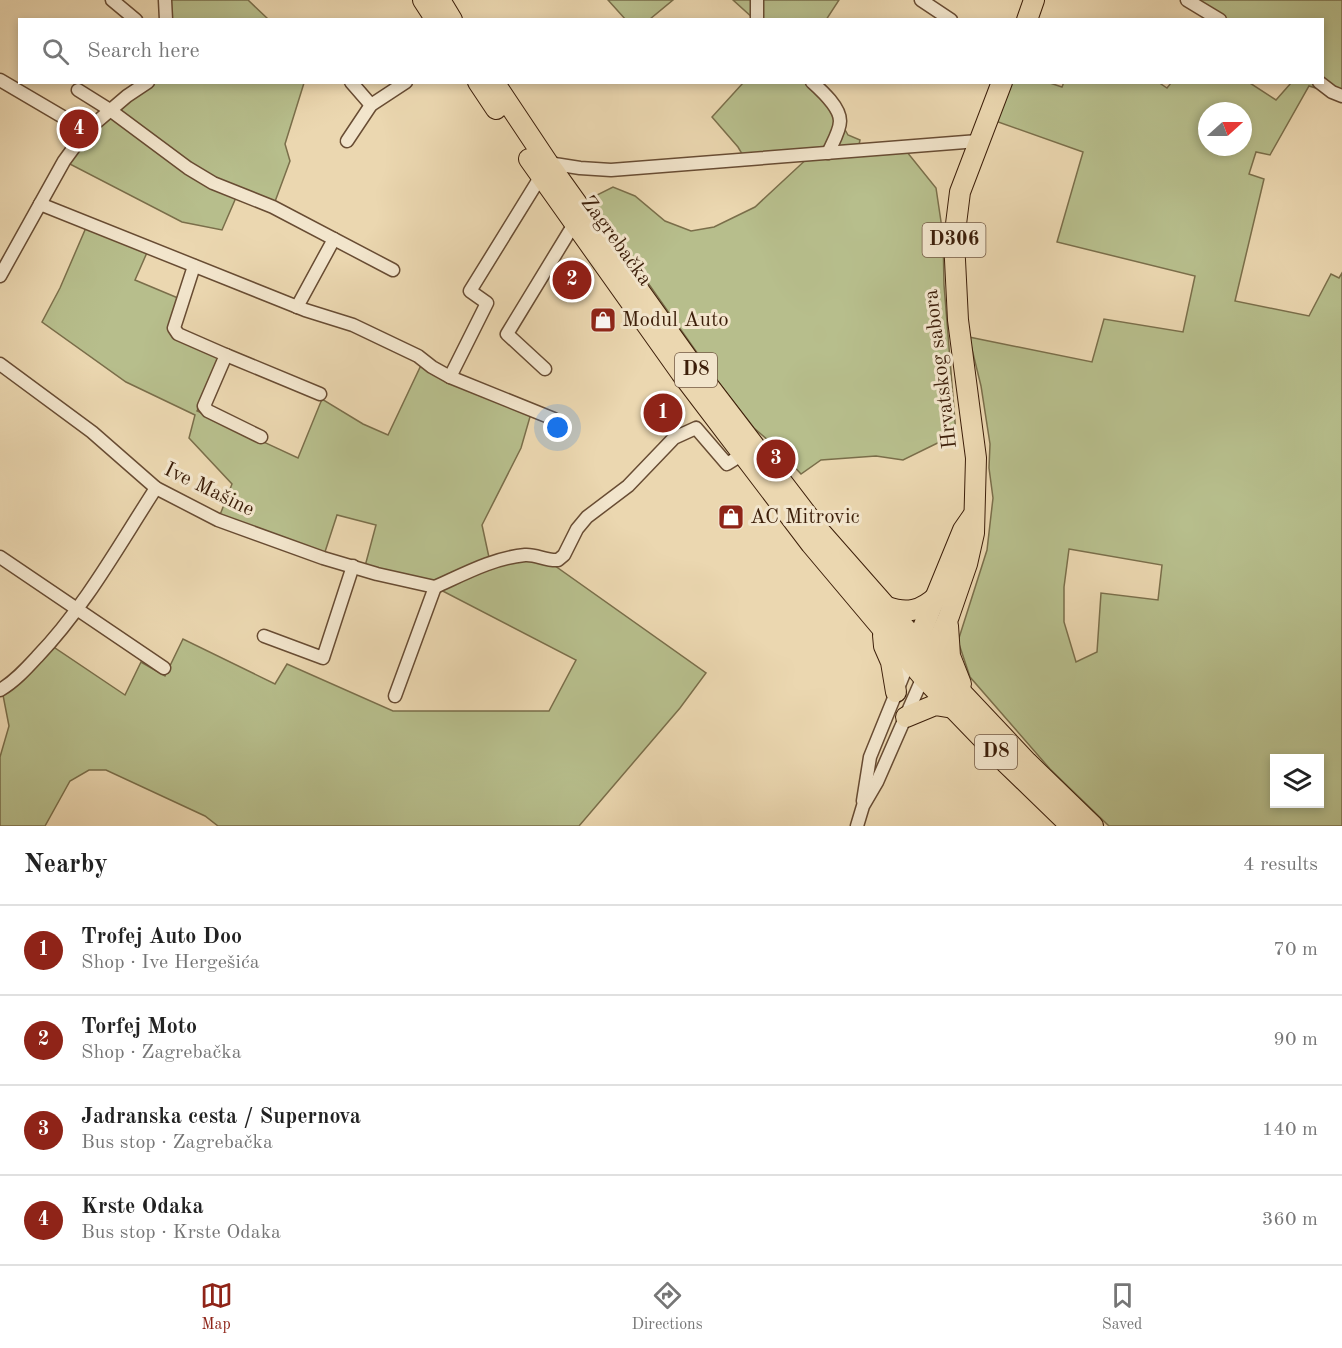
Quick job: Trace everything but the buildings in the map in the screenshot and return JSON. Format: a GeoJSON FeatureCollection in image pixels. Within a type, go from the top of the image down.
{"type":"FeatureCollection","features":[{"type":"Feature","properties":{"kind":"main road"},"geometry":{"type":"LineString","coordinates":[[423,0],[435,18]]}},
{"type":"Feature","properties":{"kind":"main road"},"geometry":{"type":"LineString","coordinates":[[440,0],[452,18]]}},
{"type":"Feature","properties":{"kind":"main road"},"geometry":{"type":"LineString","coordinates":[[1028,18],[1034,0]]}},
{"type":"Feature","properties":{"kind":"main road","name":"Zagrebačka"},"geometry":{"type":"LineString","coordinates":[[480,84],[818,529],[886,607],[913,652],[927,668]]}},
{"type":"Feature","properties":{"kind":"main road","name":"Zagrebačka"},"geometry":{"type":"LineString","coordinates":[[495,84],[574,224],[681,373],[811,544],[883,629],[913,652]]}},
{"type":"Feature","properties":{"kind":"main road","name":"Hrvatskog sabora"},"geometry":{"type":"LineString","coordinates":[[927,668],[949,616],[972,548],[976,458],[958,320],[954,240],[960,192],[1001,84]]}},
{"type":"Feature","properties":{"kind":"main road","name":"Hrvatskog sabora"},"geometry":{"type":"LineString","coordinates":[[913,652],[963,530],[974,515]]}},
{"type":"Feature","properties":{"kind":"main road"},"geometry":{"type":"LineString","coordinates":[[886,607],[910,612],[928,605],[937,596]]}},
{"type":"Feature","properties":{"kind":"main road"},"geometry":{"type":"LineString","coordinates":[[906,717],[935,705],[958,701],[947,632],[949,616]]}},
{"type":"Feature","properties":{"kind":"main road"},"geometry":{"type":"LineString","coordinates":[[883,629],[884,646],[891,662],[896,692]]}},
{"type":"Feature","properties":{"kind":"main road","name":"D8"},"geometry":{"type":"LineString","coordinates":[[927,668],[1071,826]]}},
{"type":"Feature","properties":{"kind":"main road","name":"D8"},"geometry":{"type":"LineString","coordinates":[[958,701],[1027,762],[1093,826]]}},
{"type":"Feature","properties":{"kind":"street"},"geometry":{"type":"LineString","coordinates":[[112,0],[134,18]]}},
{"type":"Feature","properties":{"kind":"street"},"geometry":{"type":"LineString","coordinates":[[165,0],[166,18]]}},
{"type":"Feature","properties":{"kind":"street"},"geometry":{"type":"LineString","coordinates":[[756,18],[758,0]]}},
{"type":"Feature","properties":{"kind":"street"},"geometry":{"type":"LineString","coordinates":[[921,0],[948,18]]}},
{"type":"Feature","properties":{"kind":"street"},"geometry":{"type":"LineString","coordinates":[[1187,0],[1217,18]]}},
{"type":"Feature","properties":{"kind":"street"},"geometry":{"type":"LineString","coordinates":[[0,80],[63,117]]}},
{"type":"Feature","properties":{"kind":"street"},"geometry":{"type":"LineString","coordinates":[[0,276],[64,161],[86,131],[145,84]]}},
{"type":"Feature","properties":{"kind":"street"},"geometry":{"type":"LineString","coordinates":[[353,84],[371,105]]}},
{"type":"Feature","properties":{"kind":"street"},"geometry":{"type":"LineString","coordinates":[[347,141],[371,105],[403,84]]}},
{"type":"Feature","properties":{"kind":"street"},"geometry":{"type":"LineString","coordinates":[[814,84],[837,111],[840,121],[828,153]]}},
{"type":"Feature","properties":{"kind":"street"},"geometry":{"type":"LineString","coordinates":[[1322,84],[1342,96]]}},
{"type":"Feature","properties":{"kind":"street"},"geometry":{"type":"LineString","coordinates":[[78,90],[110,110],[188,168],[213,183],[273,207],[393,270]]}},
{"type":"Feature","properties":{"kind":"street"},"geometry":{"type":"LineString","coordinates":[[450,377],[487,303],[470,291],[544,169],[610,170],[978,141]]}},
{"type":"Feature","properties":{"kind":"street"},"geometry":{"type":"LineString","coordinates":[[40,204],[297,307],[353,325],[418,356],[450,377],[554,419]]}},
{"type":"Feature","properties":{"kind":"street"},"geometry":{"type":"LineString","coordinates":[[545,369],[507,334],[574,224]]}},
{"type":"Feature","properties":{"kind":"street"},"geometry":{"type":"LineString","coordinates":[[297,307],[334,239]]}},
{"type":"Feature","properties":{"kind":"street"},"geometry":{"type":"LineString","coordinates":[[194,266],[174,328],[178,334],[320,394]]}},
{"type":"Feature","properties":{"kind":"street"},"geometry":{"type":"LineString","coordinates":[[226,355],[204,406],[208,411],[261,437]]}},
{"type":"Feature","properties":{"kind":"street","name":"Ive Mašine"},"geometry":{"type":"LineString","coordinates":[[0,364],[92,432],[156,488],[218,520],[353,566],[435,587]]}},
{"type":"Feature","properties":{"kind":"street"},"geometry":{"type":"LineString","coordinates":[[395,696],[435,587],[500,559],[529,555],[548,561],[558,560],[564,555],[577,529],[587,517],[628,486],[674,438],[696,428],[728,464],[743,454]]}},
{"type":"Feature","properties":{"kind":"street"},"geometry":{"type":"LineString","coordinates":[[0,690],[20,675],[49,645],[78,609],[156,488]]}},
{"type":"Feature","properties":{"kind":"street"},"geometry":{"type":"LineString","coordinates":[[0,557],[164,668]]}},
{"type":"Feature","properties":{"kind":"street"},"geometry":{"type":"LineString","coordinates":[[264,636],[322,658],[353,566]]}},
{"type":"Feature","properties":{"kind":"street"},"geometry":{"type":"LineString","coordinates":[[863,806],[870,757],[913,652]]}},
{"type":"Feature","properties":{"kind":"street"},"geometry":{"type":"LineString","coordinates":[[857,826],[863,806],[877,782],[927,668]]}},
{"type":"Feature","properties":{"kind":"green space"},"geometry":{"type":"Polygon","coordinates":[[[165,0],[248,0],[267,18],[166,18],[165,0]]]}},
{"type":"Feature","properties":{"kind":"green space"},"geometry":{"type":"Polygon","coordinates":[[[608,0],[673,0],[651,18],[624,18],[608,0]]]}},
{"type":"Feature","properties":{"kind":"green space"},"geometry":{"type":"Polygon","coordinates":[[[733,0],[839,0],[827,18],[753,18],[733,0]]]}},
{"type":"Feature","properties":{"kind":"green space"},"geometry":{"type":"Polygon","coordinates":[[[1186,0],[1342,0],[1342,96],[1309,86],[1270,155],[1256,152],[1249,174],[1264,179],[1235,301],[1309,316],[1331,274],[1339,278],[1342,273],[1342,826],[1109,826],[1050,769],[970,677],[958,641],[987,550],[993,498],[989,468],[990,444],[981,386],[969,337],[1092,362],[1104,319],[1183,332],[1195,276],[1057,242],[1083,152],[987,118],[1002,84],[1053,84],[1062,87],[1063,84],[1161,84],[1167,88],[1170,84],[1252,84],[1276,100],[1290,84],[1324,84],[1324,18],[1213,18],[1186,0]],[[1069,549],[1064,587],[1064,622],[1076,662],[1097,652],[1101,593],[1158,600],[1162,565],[1069,549]]]}},
{"type":"Feature","properties":{"kind":"green space"},"geometry":{"type":"Polygon","coordinates":[[[147,84],[304,84],[285,144],[290,161],[273,207],[238,193],[222,230],[182,222],[64,161],[86,131],[147,84]]]}},
{"type":"Feature","properties":{"kind":"green space"},"geometry":{"type":"Polygon","coordinates":[[[742,84],[812,84],[827,98],[848,135],[860,140],[858,150],[903,147],[936,188],[943,235],[944,285],[956,434],[903,460],[876,456],[821,460],[801,474],[776,447],[754,428],[712,374],[589,199],[613,187],[635,196],[665,221],[691,231],[714,227],[755,207],[811,155],[745,159],[738,147],[712,117],[742,84]]]}},
{"type":"Feature","properties":{"kind":"green space"},"geometry":{"type":"Polygon","coordinates":[[[88,223],[149,248],[135,280],[178,298],[174,328],[226,355],[197,411],[298,458],[322,399],[363,424],[388,435],[423,361],[532,410],[521,448],[482,525],[490,562],[500,559],[548,561],[706,673],[680,708],[579,826],[218,826],[205,816],[106,770],[89,770],[70,781],[45,826],[0,826],[0,757],[9,726],[2,690],[49,644],[125,695],[141,662],[165,676],[183,639],[275,684],[287,664],[393,711],[549,711],[576,660],[435,587],[364,570],[376,525],[337,515],[323,558],[218,520],[232,484],[189,438],[195,415],[126,382],[42,322],[60,288],[88,223]]]}},
{"type":"Feature","properties":{"kind":"place","name":"Krste Odaka"},"geometry":{"type":"Point","coordinates":[79,129]}},
{"type":"Feature","properties":{"kind":"place","name":"Torfej Moto"},"geometry":{"type":"Point","coordinates":[572,280]}},
{"type":"Feature","properties":{"kind":"place","name":"Modul Auto"},"geometry":{"type":"Point","coordinates":[603,320]}},
{"type":"Feature","properties":{"kind":"place","name":"Trofej Auto Doo"},"geometry":{"type":"Point","coordinates":[663,413]}},
{"type":"Feature","properties":{"kind":"place","name":"Jadranska cesta / Supernova"},"geometry":{"type":"Point","coordinates":[776,459]}},
{"type":"Feature","properties":{"kind":"place","name":"AC Mitrovic"},"geometry":{"type":"Point","coordinates":[731,517]}}]}
